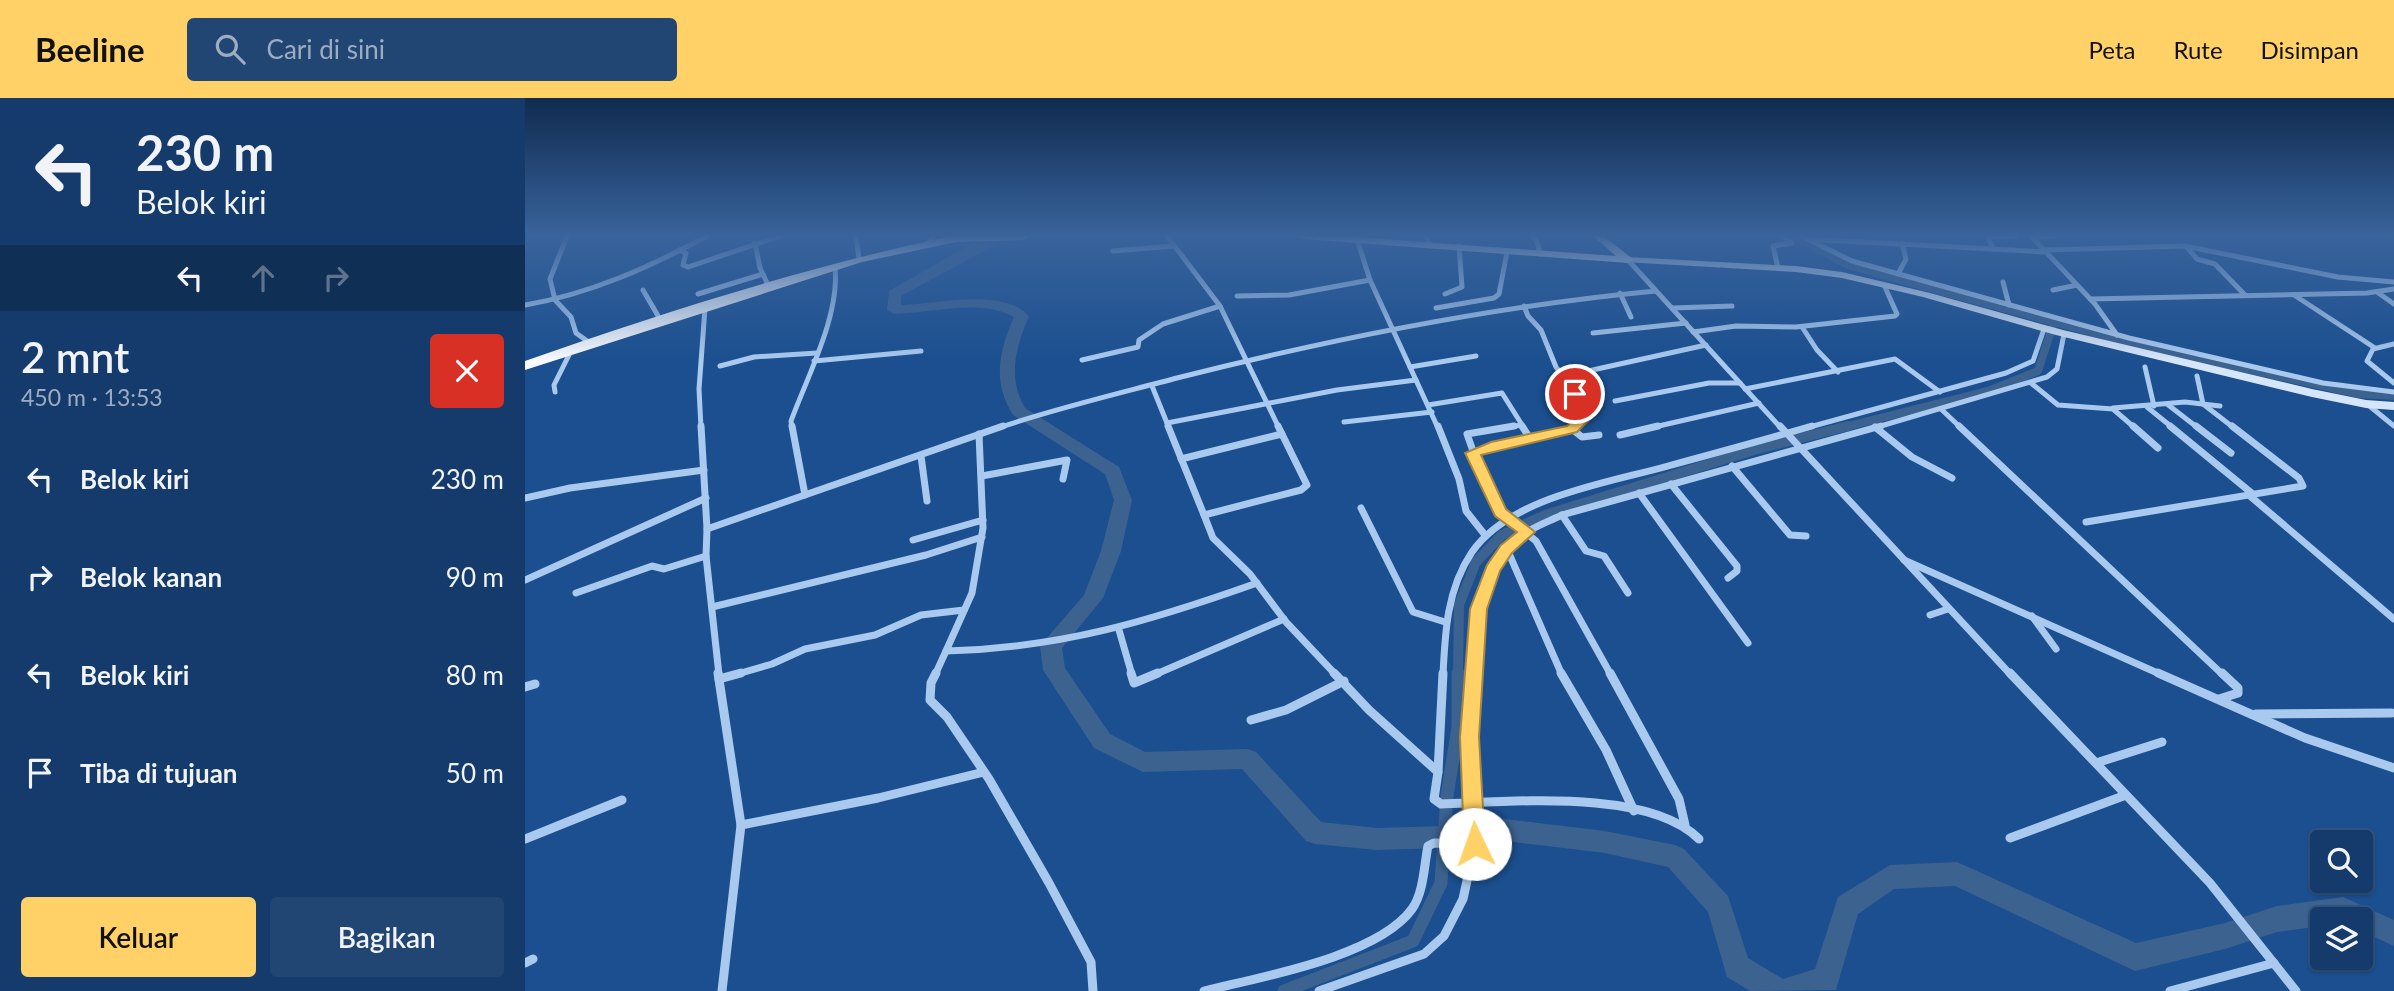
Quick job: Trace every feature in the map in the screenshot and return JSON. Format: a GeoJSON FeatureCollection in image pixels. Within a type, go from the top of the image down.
{"type":"FeatureCollection","features":[{"type":"Feature","properties":{"kind":"highway"},"geometry":{"type":"LineString","coordinates":[[525,366],[800,278]]}},
{"type":"Feature","properties":{"kind":"main road"},"geometry":{"type":"LineString","coordinates":[[1853,278],[2062,334],[2117,340],[2366,404],[2394,405]]}},
{"type":"Feature","properties":{"kind":"street"},"geometry":{"type":"LineString","coordinates":[[551,278],[555,300],[571,317],[576,333],[590,343]]}},
{"type":"Feature","properties":{"kind":"street"},"geometry":{"type":"LineString","coordinates":[[525,305],[555,300],[619,278]]}},
{"type":"Feature","properties":{"kind":"street"},"geometry":{"type":"LineString","coordinates":[[698,294],[751,278]]}},
{"type":"Feature","properties":{"kind":"street"},"geometry":{"type":"LineString","coordinates":[[765,278],[769,287]]}},
{"type":"Feature","properties":{"kind":"street"},"geometry":{"type":"LineString","coordinates":[[805,495],[791,421],[832,310],[836,278]]}},
{"type":"Feature","properties":{"kind":"street"},"geometry":{"type":"LineString","coordinates":[[1198,278],[1220,306],[1243,353],[1244,361],[1305,477],[1306,487],[1204,515]]}},
{"type":"Feature","properties":{"kind":"street"},"geometry":{"type":"LineString","coordinates":[[1445,294],[1462,288],[1461,278]]}},
{"type":"Feature","properties":{"kind":"street"},"geometry":{"type":"LineString","coordinates":[[1436,308],[1494,298],[1499,294],[1502,278]]}},
{"type":"Feature","properties":{"kind":"street"},"geometry":{"type":"LineString","coordinates":[[1644,278],[1948,609],[2210,883],[2296,991]]}},
{"type":"Feature","properties":{"kind":"street"},"geometry":{"type":"LineString","coordinates":[[1911,278],[2009,305],[2117,340],[2323,383],[2394,393]]}},
{"type":"Feature","properties":{"kind":"street"},"geometry":{"type":"LineString","coordinates":[[2070,278],[2090,299],[2117,340]]}},
{"type":"Feature","properties":{"kind":"street"},"geometry":{"type":"LineString","coordinates":[[2228,278],[2245,295]]}},
{"type":"Feature","properties":{"kind":"street"},"geometry":{"type":"LineString","coordinates":[[2346,278],[2394,282]]}},
{"type":"Feature","properties":{"kind":"street"},"geometry":{"type":"LineString","coordinates":[[1237,296],[1289,295],[1370,280],[1431,409],[1459,479],[1466,511],[1485,535]]}},
{"type":"Feature","properties":{"kind":"street"},"geometry":{"type":"LineString","coordinates":[[2003,282],[2009,305]]}},
{"type":"Feature","properties":{"kind":"street"},"geometry":{"type":"LineString","coordinates":[[1693,332],[1736,326],[1802,327],[1895,316],[1897,314],[1884,285]]}},
{"type":"Feature","properties":{"kind":"street"},"geometry":{"type":"LineString","coordinates":[[2053,290],[2077,285]]}},
{"type":"Feature","properties":{"kind":"street"},"geometry":{"type":"LineString","coordinates":[[643,290],[661,321]]}},
{"type":"Feature","properties":{"kind":"street"},"geometry":{"type":"LineString","coordinates":[[2090,299],[2394,290]]}},
{"type":"Feature","properties":{"kind":"street"},"geometry":{"type":"LineString","coordinates":[[707,529],[1039,414],[1244,361],[1392,327],[1489,314],[1524,306],[1656,291]]}},
{"type":"Feature","properties":{"kind":"street"},"geometry":{"type":"LineString","coordinates":[[2377,292],[2394,304]]}},
{"type":"Feature","properties":{"kind":"street"},"geometry":{"type":"LineString","coordinates":[[1620,293],[1632,317]]}},
{"type":"Feature","properties":{"kind":"street"},"geometry":{"type":"LineString","coordinates":[[2294,295],[2375,348],[2394,344]]}},
{"type":"Feature","properties":{"kind":"street"},"geometry":{"type":"LineString","coordinates":[[1082,359],[1138,347],[1139,340],[1163,324],[1220,306]]}},
{"type":"Feature","properties":{"kind":"street"},"geometry":{"type":"LineString","coordinates":[[1473,451],[1572,429],[1587,415],[1556,367],[1541,330],[1528,316],[1524,306]]}},
{"type":"Feature","properties":{"kind":"street"},"geometry":{"type":"LineString","coordinates":[[1672,308],[1732,306]]}},
{"type":"Feature","properties":{"kind":"street"},"geometry":{"type":"LineString","coordinates":[[705,308],[699,389],[706,498],[706,556],[719,679],[741,825],[722,991]]}},
{"type":"Feature","properties":{"kind":"street"},"geometry":{"type":"LineString","coordinates":[[1593,333],[1686,323]]}},
{"type":"Feature","properties":{"kind":"street"},"geometry":{"type":"LineString","coordinates":[[1802,327],[1838,372]]}},
{"type":"Feature","properties":{"kind":"street"},"geometry":{"type":"LineString","coordinates":[[1699,839],[1685,825],[1635,811],[1565,800],[1501,800],[1471,808],[1441,804],[1432,796],[1438,772],[1444,622],[1462,571],[1485,535],[1509,518],[1570,493],[2024,367],[2033,361],[2045,329]]}},
{"type":"Feature","properties":{"kind":"street"},"geometry":{"type":"LineString","coordinates":[[1319,991],[1425,954],[1444,936],[1463,899],[1475,841],[1469,737],[1479,609],[1493,569],[1507,549],[1526,531],[1562,514],[1797,446],[2031,383],[2057,369],[2062,334]]}},
{"type":"Feature","properties":{"kind":"street"},"geometry":{"type":"LineString","coordinates":[[1588,371],[1706,345]]}},
{"type":"Feature","properties":{"kind":"street"},"geometry":{"type":"LineString","coordinates":[[2375,348],[2367,361],[2394,383]]}},
{"type":"Feature","properties":{"kind":"street"},"geometry":{"type":"LineString","coordinates":[[555,392],[554,385],[571,357],[572,349]]}},
{"type":"Feature","properties":{"kind":"street"},"geometry":{"type":"LineString","coordinates":[[814,361],[921,351]]}},
{"type":"Feature","properties":{"kind":"street"},"geometry":{"type":"LineString","coordinates":[[720,366],[754,357],[817,353]]}},
{"type":"Feature","properties":{"kind":"street"},"geometry":{"type":"LineString","coordinates":[[1410,367],[1476,356]]}},
{"type":"Feature","properties":{"kind":"street"},"geometry":{"type":"LineString","coordinates":[[1745,389],[1895,359],[1940,392]]}},
{"type":"Feature","properties":{"kind":"street"},"geometry":{"type":"LineString","coordinates":[[2145,367],[2151,407],[2394,619]]}},
{"type":"Feature","properties":{"kind":"street"},"geometry":{"type":"LineString","coordinates":[[2086,522],[2304,484],[2203,404],[2197,376]]}},
{"type":"Feature","properties":{"kind":"street"},"geometry":{"type":"LineString","coordinates":[[1167,423],[1328,391],[1416,380]]}},
{"type":"Feature","properties":{"kind":"street"},"geometry":{"type":"LineString","coordinates":[[1615,401],[1709,383],[1740,383]]}},
{"type":"Feature","properties":{"kind":"street"},"geometry":{"type":"LineString","coordinates":[[2031,383],[2058,405],[2109,408],[2167,404],[2220,406]]}},
{"type":"Feature","properties":{"kind":"street"},"geometry":{"type":"LineString","coordinates":[[1152,386],[1213,538],[1257,583],[1284,619],[1345,681],[1369,710],[1438,772]]}},
{"type":"Feature","properties":{"kind":"street"},"geometry":{"type":"LineString","coordinates":[[1344,422],[1431,409],[1502,393],[1529,437]]}},
{"type":"Feature","properties":{"kind":"street"},"geometry":{"type":"LineString","coordinates":[[1620,435],[1759,403]]}},
{"type":"Feature","properties":{"kind":"street"},"geometry":{"type":"LineString","coordinates":[[2167,404],[2231,453]]}},
{"type":"Feature","properties":{"kind":"street"},"geometry":{"type":"LineString","coordinates":[[2366,404],[2394,426]]}},
{"type":"Feature","properties":{"kind":"street"},"geometry":{"type":"LineString","coordinates":[[2109,408],[2158,448]]}},
{"type":"Feature","properties":{"kind":"street"},"geometry":{"type":"LineString","coordinates":[[1941,409],[2069,533],[2238,688],[2238,693],[2219,699]]}},
{"type":"Feature","properties":{"kind":"street"},"geometry":{"type":"LineString","coordinates":[[1522,425],[1467,434],[1487,488],[1500,512],[1526,531],[1554,569],[1627,708],[1679,799],[1685,825]]}},
{"type":"Feature","properties":{"kind":"street"},"geometry":{"type":"LineString","coordinates":[[1875,427],[1912,457],[1952,478]]}},
{"type":"Feature","properties":{"kind":"street"},"geometry":{"type":"LineString","coordinates":[[1572,429],[1582,437],[1599,435]]}},
{"type":"Feature","properties":{"kind":"street"},"geometry":{"type":"LineString","coordinates":[[979,434],[983,520],[972,593],[931,683],[930,700],[947,718],[984,772],[1091,962],[1093,991]]}},
{"type":"Feature","properties":{"kind":"street"},"geometry":{"type":"LineString","coordinates":[[1181,459],[1282,434]]}},
{"type":"Feature","properties":{"kind":"street"},"geometry":{"type":"LineString","coordinates":[[921,456],[927,501]]}},
{"type":"Feature","properties":{"kind":"street"},"geometry":{"type":"LineString","coordinates":[[982,476],[1067,460],[1063,479]]}},
{"type":"Feature","properties":{"kind":"street"},"geometry":{"type":"LineString","coordinates":[[1732,466],[1790,535],[1806,536]]}},
{"type":"Feature","properties":{"kind":"street"},"geometry":{"type":"LineString","coordinates":[[525,498],[585,484],[634,478],[644,481],[704,470]]}},
{"type":"Feature","properties":{"kind":"street"},"geometry":{"type":"LineString","coordinates":[[1671,484],[1737,566],[1737,571],[1728,578]]}},
{"type":"Feature","properties":{"kind":"street"},"geometry":{"type":"LineString","coordinates":[[1639,493],[1748,643]]}},
{"type":"Feature","properties":{"kind":"street"},"geometry":{"type":"LineString","coordinates":[[525,580],[706,498]]}},
{"type":"Feature","properties":{"kind":"street"},"geometry":{"type":"LineString","coordinates":[[1361,508],[1411,610],[1444,622]]}},
{"type":"Feature","properties":{"kind":"street"},"geometry":{"type":"LineString","coordinates":[[1562,514],[1586,551],[1604,556],[1628,593]]}},
{"type":"Feature","properties":{"kind":"street"},"geometry":{"type":"LineString","coordinates":[[913,540],[983,520]]}},
{"type":"Feature","properties":{"kind":"street"},"geometry":{"type":"LineString","coordinates":[[712,607],[926,555],[982,537]]}},
{"type":"Feature","properties":{"kind":"street"},"geometry":{"type":"LineString","coordinates":[[1507,549],[1560,672],[1606,750],[1635,811]]}},
{"type":"Feature","properties":{"kind":"street"},"geometry":{"type":"LineString","coordinates":[[576,593],[652,566],[663,569],[706,556]]}},
{"type":"Feature","properties":{"kind":"street"},"geometry":{"type":"LineString","coordinates":[[1901,558],[2305,738],[2394,768]]}},
{"type":"Feature","properties":{"kind":"street"},"geometry":{"type":"LineString","coordinates":[[946,651],[982,652],[1071,642],[1119,630],[1257,583]]}},
{"type":"Feature","properties":{"kind":"street"},"geometry":{"type":"LineString","coordinates":[[1930,615],[1948,609]]}},
{"type":"Feature","properties":{"kind":"street"},"geometry":{"type":"LineString","coordinates":[[719,679],[772,664],[805,649],[875,635],[921,615],[964,610]]}},
{"type":"Feature","properties":{"kind":"street"},"geometry":{"type":"LineString","coordinates":[[2031,615],[2056,649]]}},
{"type":"Feature","properties":{"kind":"street"},"geometry":{"type":"LineString","coordinates":[[1119,630],[1134,682],[1284,619]]}},
{"type":"Feature","properties":{"kind":"street"},"geometry":{"type":"LineString","coordinates":[[1251,720],[1286,710],[1345,681]]}},
{"type":"Feature","properties":{"kind":"street"},"geometry":{"type":"LineString","coordinates":[[525,687],[535,684]]}},
{"type":"Feature","properties":{"kind":"street"},"geometry":{"type":"LineString","coordinates":[[2253,715],[2392,713]]}},
{"type":"Feature","properties":{"kind":"street"},"geometry":{"type":"LineString","coordinates":[[2095,763],[2162,742]]}},
{"type":"Feature","properties":{"kind":"street"},"geometry":{"type":"LineString","coordinates":[[741,825],[878,798],[984,772]]}},
{"type":"Feature","properties":{"kind":"street"},"geometry":{"type":"LineString","coordinates":[[2010,838],[2126,796]]}},
{"type":"Feature","properties":{"kind":"street"},"geometry":{"type":"LineString","coordinates":[[525,839],[622,800]]}},
{"type":"Feature","properties":{"kind":"street"},"geometry":{"type":"LineString","coordinates":[[1204,991],[1356,949],[1398,924],[1414,906],[1428,846],[1434,843],[1459,844],[1475,841]]}},
{"type":"Feature","properties":{"kind":"street"},"geometry":{"type":"LineString","coordinates":[[2170,991],[2274,962]]}},
{"type":"Feature","properties":{"kind":"waterway"},"geometry":{"type":"LineString","coordinates":[[922,278],[894,294],[894,310],[979,304],[1010,309],[1022,316],[1012,340],[1007,364],[1006,376],[1012,400],[1019,411],[1113,471],[1123,500],[1111,551],[1093,598],[1051,646],[1054,670],[1102,741],[1143,762],[1248,759],[1315,833],[1377,839],[1444,837],[1498,829],[1605,842],[1675,857],[1719,905],[1737,967],[1776,991]]}},
{"type":"Feature","properties":{"kind":"waterway"},"geometry":{"type":"LineString","coordinates":[[1892,278],[2054,322]]}},
{"type":"Feature","properties":{"kind":"waterway"},"geometry":{"type":"LineString","coordinates":[[1841,428],[1988,391],[2038,371],[2054,322]]}},
{"type":"Feature","properties":{"kind":"waterway"},"geometry":{"type":"LineString","coordinates":[[2054,322],[2142,346],[2359,394],[2394,396]]}},
{"type":"Feature","properties":{"kind":"waterway"},"geometry":{"type":"LineString","coordinates":[[1458,675],[1459,605],[1476,562],[1502,535],[1545,515],[1754,450],[1848,426]]}},
{"type":"Feature","properties":{"kind":"waterway"},"geometry":{"type":"LineString","coordinates":[[1284,991],[1413,941],[1441,883],[1447,796],[1458,727],[1458,675]]}},
{"type":"Feature","properties":{"kind":"waterway"},"geometry":{"type":"LineString","coordinates":[[1788,991],[1826,980],[1847,906],[1890,877],[1957,874],[2135,957],[2225,936],[2277,919],[2343,910],[2394,933]]}},
{"type":"Feature","properties":{"kind":"route"},"geometry":{"type":"LineString","coordinates":[[1475,844],[1469,737],[1476,681],[1479,609],[1493,569],[1507,549],[1528,532],[1500,512],[1487,488],[1473,451],[1572,429],[1587,415],[1575,394]]}}]}
